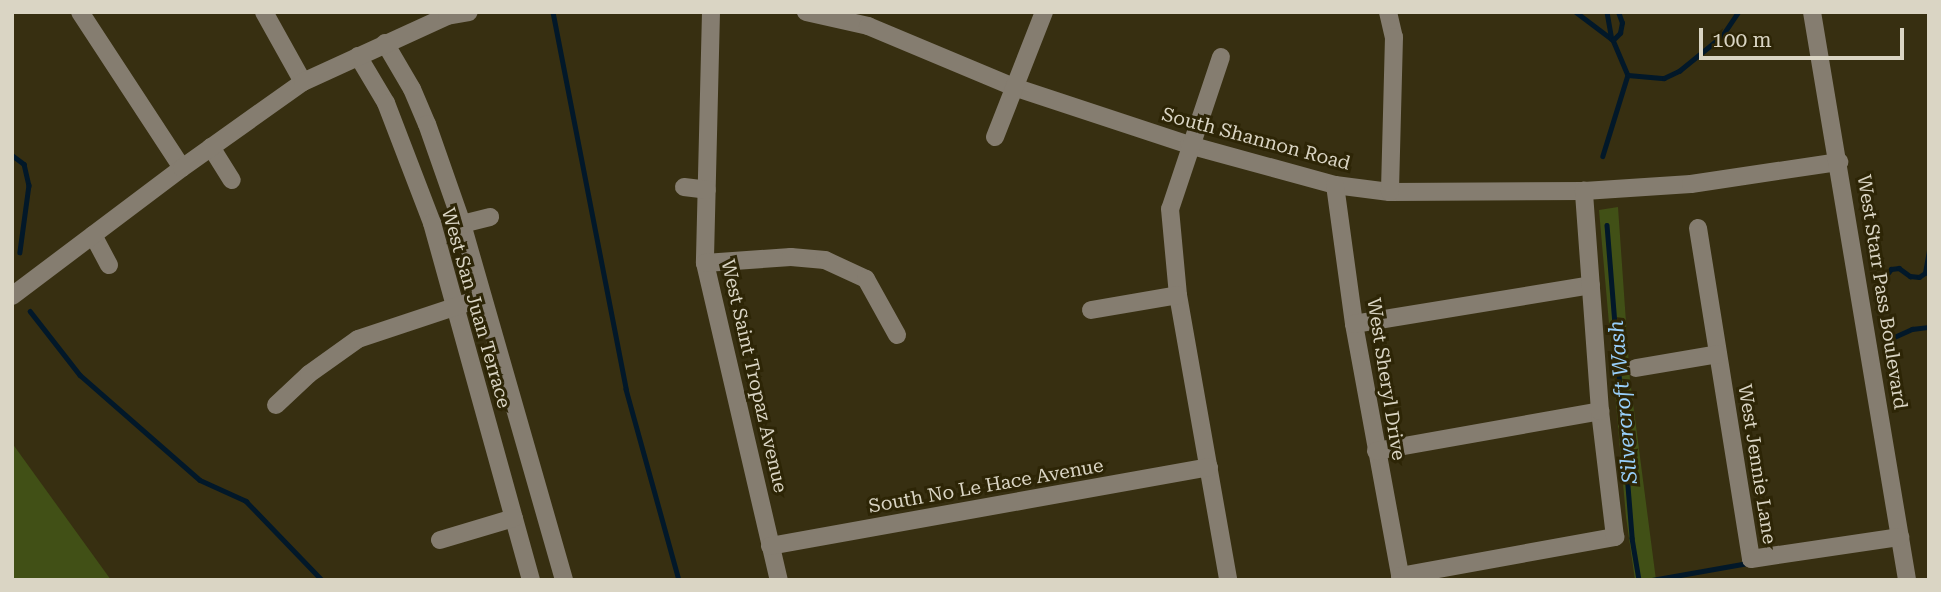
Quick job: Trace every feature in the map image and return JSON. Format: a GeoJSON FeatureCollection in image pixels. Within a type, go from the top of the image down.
{"type":"FeatureCollection","features":[{"type":"Feature","properties":{"kind":"street"},"geometry":{"type":"LineString","coordinates":[[80,12],[182,168]]}},
{"type":"Feature","properties":{"kind":"street"},"geometry":{"type":"LineString","coordinates":[[264,12],[303,82]]}},
{"type":"Feature","properties":{"kind":"street"},"geometry":{"type":"LineString","coordinates":[[12,296],[182,168],[303,82],[446,14],[469,12]]}},
{"type":"Feature","properties":{"kind":"street","name":"West Saint Tropaz Avenue"},"geometry":{"type":"LineString","coordinates":[[711,12],[705,263],[779,580]]}},
{"type":"Feature","properties":{"kind":"street","name":"South Shannon Road"},"geometry":{"type":"LineString","coordinates":[[806,12],[870,19],[1014,87],[1189,145],[1335,185],[1391,192],[1584,191],[1691,184],[1839,162]]}},
{"type":"Feature","properties":{"kind":"street"},"geometry":{"type":"LineString","coordinates":[[995,137],[1044,12]]}},
{"type":"Feature","properties":{"kind":"street"},"geometry":{"type":"LineString","coordinates":[[1388,12],[1394,37],[1391,192]]}},
{"type":"Feature","properties":{"kind":"street","name":"West Starr Pass Boulevard"},"geometry":{"type":"LineString","coordinates":[[1812,12],[1839,162],[1906,580]]}},
{"type":"Feature","properties":{"kind":"street","name":"West San Juan Terrace"},"geometry":{"type":"LineString","coordinates":[[385,43],[417,101],[463,224],[481,298],[564,580]]}},
{"type":"Feature","properties":{"kind":"street","name":"West San Juan Terrace"},"geometry":{"type":"LineString","coordinates":[[358,56],[400,135],[432,223],[453,307],[531,580]]}},
{"type":"Feature","properties":{"kind":"street"},"geometry":{"type":"LineString","coordinates":[[1221,57],[1189,145],[1170,209],[1178,295],[1228,580]]}},
{"type":"Feature","properties":{"kind":"street"},"geometry":{"type":"LineString","coordinates":[[211,147],[232,180]]}},
{"type":"Feature","properties":{"kind":"street","name":"West Sheryl Drive"},"geometry":{"type":"LineString","coordinates":[[1335,185],[1354,324],[1400,578]]}},
{"type":"Feature","properties":{"kind":"street"},"geometry":{"type":"LineString","coordinates":[[684,187],[707,190]]}},
{"type":"Feature","properties":{"kind":"street"},"geometry":{"type":"LineString","coordinates":[[1400,578],[1615,537],[1600,411],[1584,191]]}},
{"type":"Feature","properties":{"kind":"street","name":"West San Juan Terrace"},"geometry":{"type":"LineString","coordinates":[[463,224],[490,216]]}},
{"type":"Feature","properties":{"kind":"street","name":"West Jennie Lane"},"geometry":{"type":"LineString","coordinates":[[1698,228],[1751,559],[1900,537]]}},
{"type":"Feature","properties":{"kind":"street"},"geometry":{"type":"LineString","coordinates":[[93,235],[109,265]]}},
{"type":"Feature","properties":{"kind":"street"},"geometry":{"type":"LineString","coordinates":[[705,263],[791,257],[825,260],[866,279],[897,335]]}},
{"type":"Feature","properties":{"kind":"street"},"geometry":{"type":"LineString","coordinates":[[1354,324],[1591,285]]}},
{"type":"Feature","properties":{"kind":"street"},"geometry":{"type":"LineString","coordinates":[[1091,310],[1178,295]]}},
{"type":"Feature","properties":{"kind":"street"},"geometry":{"type":"LineString","coordinates":[[276,405],[309,374],[358,339],[481,298]]}},
{"type":"Feature","properties":{"kind":"street"},"geometry":{"type":"LineString","coordinates":[[1636,368],[1718,354]]}},
{"type":"Feature","properties":{"kind":"street"},"geometry":{"type":"LineString","coordinates":[[1376,451],[1600,411]]}},
{"type":"Feature","properties":{"kind":"street","name":"South No Le Hace Avenue"},"geometry":{"type":"LineString","coordinates":[[770,546],[1209,467]]}},
{"type":"Feature","properties":{"kind":"street"},"geometry":{"type":"LineString","coordinates":[[440,540],[514,518]]}},
{"type":"Feature","properties":{"kind":"green space"},"geometry":{"type":"Polygon","coordinates":[[[1618,207],[1630,380],[1656,580],[1635,580],[1626,517],[1599,210],[1618,207]]]}},
{"type":"Feature","properties":{"kind":"green space"},"geometry":{"type":"Polygon","coordinates":[[[12,443],[111,580],[12,580],[12,443]]]}},
{"type":"Feature","properties":{"kind":"waterway"},"geometry":{"type":"LineString","coordinates":[[553,12],[626,389],[679,580]]}},
{"type":"Feature","properties":{"kind":"waterway","name":"Silvercroft Wash"},"geometry":{"type":"LineString","coordinates":[[1576,12],[1613,40],[1628,75],[1603,156]]}},
{"type":"Feature","properties":{"kind":"waterway"},"geometry":{"type":"LineString","coordinates":[[1607,12],[1612,39]]}},
{"type":"Feature","properties":{"kind":"waterway"},"geometry":{"type":"LineString","coordinates":[[1613,40],[1620,33],[1622,23],[1618,12]]}},
{"type":"Feature","properties":{"kind":"waterway"},"geometry":{"type":"LineString","coordinates":[[1628,75],[1664,78],[1679,71],[1722,36],[1738,12]]}},
{"type":"Feature","properties":{"kind":"waterway"},"geometry":{"type":"LineString","coordinates":[[12,155],[24,164],[29,185],[20,252]]}},
{"type":"Feature","properties":{"kind":"waterway","name":"Silvercroft Wash"},"geometry":{"type":"LineString","coordinates":[[1607,225],[1632,538],[1639,580]]}},
{"type":"Feature","properties":{"kind":"waterway"},"geometry":{"type":"LineString","coordinates":[[1884,278],[1891,269],[1899,268],[1910,276],[1919,277],[1925,273],[1929,251]]}},
{"type":"Feature","properties":{"kind":"waterway"},"geometry":{"type":"LineString","coordinates":[[30,311],[80,375],[200,480],[246,501],[322,580]]}},
{"type":"Feature","properties":{"kind":"waterway"},"geometry":{"type":"LineString","coordinates":[[1892,338],[1912,329],[1929,327]]}},
{"type":"Feature","properties":{"kind":"waterway"},"geometry":{"type":"LineString","coordinates":[[1652,580],[1748,563]]}}]}
